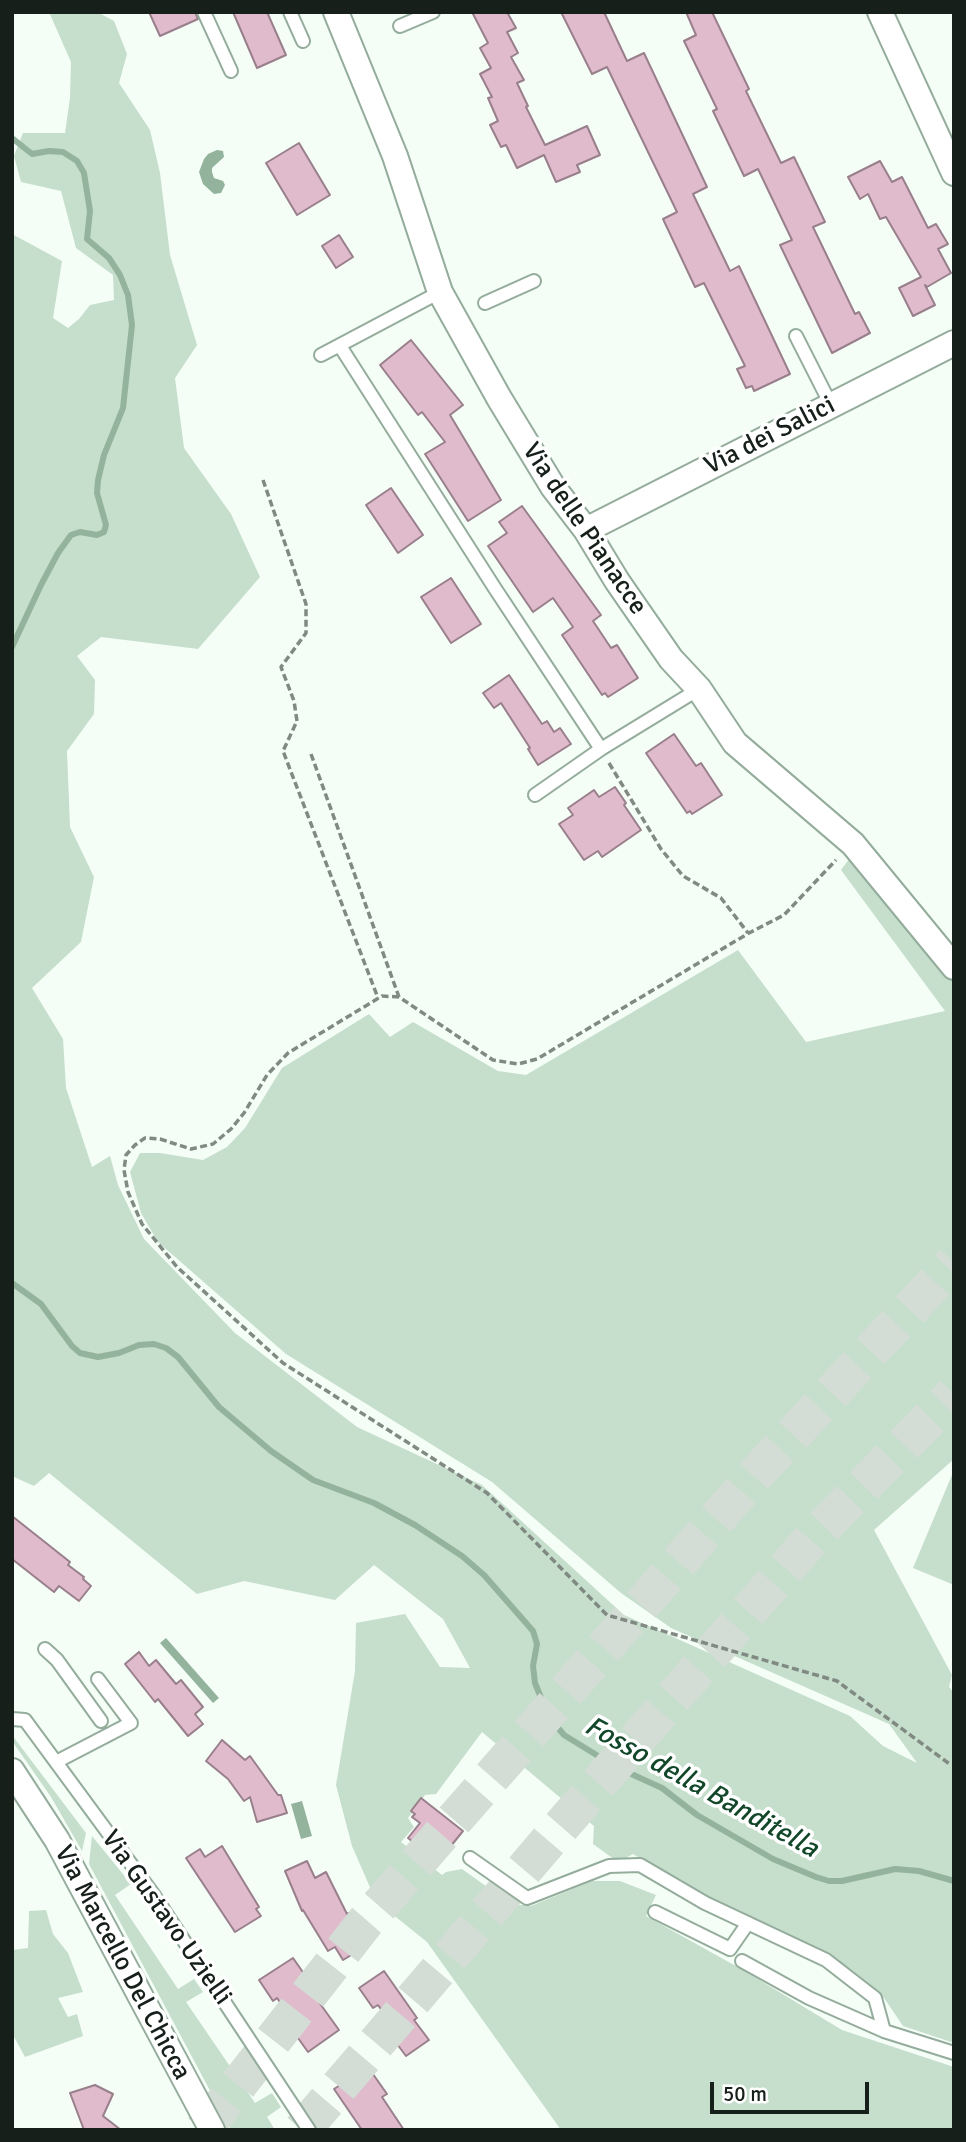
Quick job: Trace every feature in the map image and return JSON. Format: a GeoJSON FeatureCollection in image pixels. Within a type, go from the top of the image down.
{"type":"FeatureCollection","features":[{"type":"Feature","properties":{"kind":"street","name":"Via delle Pianacce"},"geometry":{"type":"LineString","coordinates":[[336,12],[395,156],[440,292],[553,487],[586,530],[617,581],[671,659],[699,689],[735,743],[853,844],[954,967]]}},
{"type":"Feature","properties":{"kind":"street"},"geometry":{"type":"LineString","coordinates":[[880,12],[912,66],[914,100],[954,173]]}},
{"type":"Feature","properties":{"kind":"street","name":"Via dei Salici"},"geometry":{"type":"LineString","coordinates":[[586,530],[745,441],[831,405],[909,358],[954,342]]}},
{"type":"Feature","properties":{"kind":"street","name":"Via Marcello Del Chicca"},"geometry":{"type":"LineString","coordinates":[[12,1771],[21,1798],[57,1840],[212,2130]]}},
{"type":"Feature","properties":{"kind":"lane"},"geometry":{"type":"LineString","coordinates":[[204,12],[231,71]]}},
{"type":"Feature","properties":{"kind":"lane"},"geometry":{"type":"LineString","coordinates":[[290,12],[303,41]]}},
{"type":"Feature","properties":{"kind":"lane"},"geometry":{"type":"LineString","coordinates":[[400,26],[433,12]]}},
{"type":"Feature","properties":{"kind":"lane"},"geometry":{"type":"LineString","coordinates":[[485,303],[534,281]]}},
{"type":"Feature","properties":{"kind":"lane"},"geometry":{"type":"LineString","coordinates":[[321,355],[440,292]]}},
{"type":"Feature","properties":{"kind":"lane"},"geometry":{"type":"LineString","coordinates":[[796,336],[831,405]]}},
{"type":"Feature","properties":{"kind":"lane"},"geometry":{"type":"LineString","coordinates":[[340,346],[601,749]]}},
{"type":"Feature","properties":{"kind":"lane"},"geometry":{"type":"LineString","coordinates":[[535,795],[601,749],[699,689]]}},
{"type":"Feature","properties":{"kind":"lane"},"geometry":{"type":"LineString","coordinates":[[45,1650],[57,1660],[100,1721]]}},
{"type":"Feature","properties":{"kind":"lane"},"geometry":{"type":"LineString","coordinates":[[56,1762],[131,1723],[98,1679]]}},
{"type":"Feature","properties":{"kind":"lane"},"geometry":{"type":"LineString","coordinates":[[89,1704],[108,1692]]}},
{"type":"Feature","properties":{"kind":"lane","name":"Via Gustavo Uzielli"},"geometry":{"type":"LineString","coordinates":[[12,1719],[24,1720],[153,1894],[309,2130]]}},
{"type":"Feature","properties":{"kind":"lane"},"geometry":{"type":"LineString","coordinates":[[470,1858],[527,1898],[609,1866],[640,1865],[705,1903],[826,1960],[875,1998],[884,2031]]}},
{"type":"Feature","properties":{"kind":"lane"},"geometry":{"type":"LineString","coordinates":[[655,1912],[730,1949],[748,1923]]}},
{"type":"Feature","properties":{"kind":"lane"},"geometry":{"type":"LineString","coordinates":[[742,1961],[809,1998],[884,2031],[954,2053]]}},
{"type":"Feature","properties":{"kind":"path"},"geometry":{"type":"LineString","coordinates":[[263,480],[306,604],[306,632],[281,667],[294,701],[297,721],[282,751],[378,998]]}},
{"type":"Feature","properties":{"kind":"path"},"geometry":{"type":"LineString","coordinates":[[601,749],[661,849],[684,876],[721,898],[749,933]]}},
{"type":"Feature","properties":{"kind":"path"},"geometry":{"type":"LineString","coordinates":[[311,754],[399,997]]}},
{"type":"Feature","properties":{"kind":"path"},"geometry":{"type":"LineString","coordinates":[[853,844],[784,915],[537,1059],[518,1064],[493,1059],[399,997],[382,996],[288,1053],[267,1075],[231,1129],[213,1144],[191,1149],[160,1139],[145,1138],[126,1155],[124,1170],[128,1192],[142,1224],[177,1267],[283,1363],[486,1493],[607,1615],[837,1681],[951,1765]]}},
{"type":"Feature","properties":{"kind":"shaded area"},"geometry":{"type":"Polygon","coordinates":[[[49,12],[100,12],[114,21],[127,54],[119,83],[150,130],[160,173],[170,255],[197,345],[175,378],[184,448],[231,514],[260,577],[198,649],[101,637],[77,656],[95,680],[94,714],[67,751],[70,827],[94,877],[81,942],[32,988],[63,1039],[66,1088],[92,1167],[110,1156],[118,1185],[144,1239],[235,1333],[357,1427],[482,1485],[624,1615],[850,1716],[883,1746],[917,1763],[889,1724],[671,1628],[621,1593],[492,1482],[286,1354],[158,1242],[141,1213],[130,1172],[140,1153],[160,1153],[203,1160],[227,1147],[245,1128],[282,1068],[369,1014],[390,1037],[413,1022],[498,1071],[526,1075],[738,950],[806,1042],[945,1011],[841,870],[852,855],[954,981],[954,1459],[874,1530],[952,1675],[949,1687],[954,1693],[954,2043],[903,2026],[884,1998],[831,1958],[706,1899],[633,1854],[618,1862],[593,1844],[594,1826],[482,1732],[436,1794],[425,1795],[408,1818],[414,1827],[401,1842],[442,1875],[462,1869],[511,1904],[531,1906],[592,1881],[620,1881],[656,1895],[646,1916],[842,2030],[954,2067],[954,2130],[561,2130],[427,1942],[376,1901],[352,1846],[336,1785],[355,1671],[356,1623],[405,1614],[440,1667],[470,1668],[443,1619],[374,1565],[335,1600],[244,1581],[197,1594],[49,1473],[34,1486],[12,1476],[12,234],[62,261],[53,318],[68,328],[90,305],[114,300],[113,275],[76,248],[61,191],[21,182],[14,156],[23,133],[65,133],[71,62],[49,12]]]}},
{"type":"Feature","properties":{"kind":"shaded area"},"geometry":{"type":"Polygon","coordinates":[[[217,150],[223,151],[224,157],[212,168],[212,172],[214,178],[223,181],[225,185],[221,193],[214,194],[203,184],[199,172],[208,154],[217,150]]]}},
{"type":"Feature","properties":{"kind":"shaded area"},"geometry":{"type":"Polygon","coordinates":[[[954,1470],[954,1585],[913,1568],[954,1470]]]}},
{"type":"Feature","properties":{"kind":"shaded area"},"geometry":{"type":"Polygon","coordinates":[[[166,1638],[219,1698],[213,1703],[160,1643],[166,1638]]]}},
{"type":"Feature","properties":{"kind":"shaded area"},"geometry":{"type":"Polygon","coordinates":[[[12,1735],[86,1833],[82,1851],[51,1797],[12,1741],[12,1735]]]}},
{"type":"Feature","properties":{"kind":"shaded area"},"geometry":{"type":"Polygon","coordinates":[[[302,1801],[312,1836],[301,1839],[291,1804],[302,1801]]]}},
{"type":"Feature","properties":{"kind":"shaded area"},"geometry":{"type":"Polygon","coordinates":[[[92,1836],[131,1884],[115,1895],[178,1989],[194,1979],[203,1992],[186,2002],[255,2103],[272,2093],[281,2107],[267,2117],[275,2130],[231,2130],[89,1864],[92,1836]]]}},
{"type":"Feature","properties":{"kind":"shaded area"},"geometry":{"type":"Polygon","coordinates":[[[46,1910],[53,1934],[68,1953],[83,1992],[58,1998],[68,2017],[77,2014],[83,2036],[25,2057],[12,2033],[12,1950],[28,1948],[29,1911],[46,1910]]]}},
{"type":"Feature","properties":{"kind":"building"},"geometry":{"type":"Polygon","coordinates":[[[149,12],[195,12],[198,19],[160,36],[149,12]]]}},
{"type":"Feature","properties":{"kind":"building"},"geometry":{"type":"Polygon","coordinates":[[[233,12],[267,12],[286,55],[257,68],[233,12]]]}},
{"type":"Feature","properties":{"kind":"building"},"geometry":{"type":"Polygon","coordinates":[[[472,12],[507,12],[516,28],[507,32],[518,53],[511,57],[524,80],[517,83],[545,145],[587,126],[600,155],[577,165],[580,172],[556,182],[544,155],[517,168],[506,145],[501,147],[490,125],[498,121],[488,98],[492,97],[480,74],[491,68],[480,48],[488,43],[472,12]]]}},
{"type":"Feature","properties":{"kind":"building"},"geometry":{"type":"Polygon","coordinates":[[[561,12],[604,12],[627,61],[644,53],[707,187],[693,194],[730,271],[739,266],[790,374],[754,391],[752,386],[746,388],[737,369],[745,366],[704,283],[695,287],[663,219],[677,212],[607,67],[592,74],[561,12]]]}},
{"type":"Feature","properties":{"kind":"building"},"geometry":{"type":"Polygon","coordinates":[[[686,12],[712,12],[781,163],[794,157],[825,222],[813,227],[855,314],[859,312],[870,333],[832,353],[780,245],[792,240],[758,169],[744,176],[713,111],[717,109],[684,41],[696,35],[686,12]]]}},
{"type":"Feature","properties":{"kind":"building"},"geometry":{"type":"Polygon","coordinates":[[[299,143],[330,195],[297,215],[266,163],[299,143]]]}},
{"type":"Feature","properties":{"kind":"building"},"geometry":{"type":"Polygon","coordinates":[[[880,161],[892,182],[902,177],[928,228],[936,224],[948,244],[938,249],[951,273],[927,287],[925,285],[935,305],[913,316],[899,288],[921,277],[886,217],[880,219],[868,194],[860,199],[848,177],[880,161]]]}},
{"type":"Feature","properties":{"kind":"building"},"geometry":{"type":"Polygon","coordinates":[[[339,235],[353,257],[336,268],[322,246],[339,235]]]}},
{"type":"Feature","properties":{"kind":"building"},"geometry":{"type":"Polygon","coordinates":[[[411,340],[463,405],[450,415],[501,500],[468,521],[425,454],[445,442],[422,412],[418,415],[380,365],[411,340]]]}},
{"type":"Feature","properties":{"kind":"building"},"geometry":{"type":"Polygon","coordinates":[[[391,488],[423,535],[398,553],[366,505],[391,488]]]}},
{"type":"Feature","properties":{"kind":"building"},"geometry":{"type":"Polygon","coordinates":[[[522,506],[601,615],[593,621],[611,648],[617,645],[638,678],[608,697],[605,693],[602,695],[562,635],[573,627],[553,598],[533,612],[488,546],[507,533],[499,522],[522,506]]]}},
{"type":"Feature","properties":{"kind":"building"},"geometry":{"type":"Polygon","coordinates":[[[451,578],[481,624],[451,643],[421,597],[451,578]]]}},
{"type":"Feature","properties":{"kind":"building"},"geometry":{"type":"Polygon","coordinates":[[[509,675],[542,724],[547,721],[554,732],[560,728],[571,744],[538,765],[501,703],[494,708],[483,693],[509,675]]]}},
{"type":"Feature","properties":{"kind":"building"},"geometry":{"type":"Polygon","coordinates":[[[674,734],[696,766],[701,763],[722,795],[692,814],[690,811],[687,813],[646,753],[674,734]]]}},
{"type":"Feature","properties":{"kind":"building"},"geometry":{"type":"Polygon","coordinates":[[[615,787],[641,830],[602,857],[598,851],[584,860],[559,824],[573,815],[568,808],[594,790],[599,797],[615,787]]]}},
{"type":"Feature","properties":{"kind":"building"},"geometry":{"type":"Polygon","coordinates":[[[12,1516],[70,1562],[68,1565],[84,1577],[91,1586],[79,1601],[59,1586],[54,1592],[12,1559],[12,1516]]]}},
{"type":"Feature","properties":{"kind":"building"},"geometry":{"type":"Polygon","coordinates":[[[139,1652],[149,1666],[156,1660],[176,1684],[181,1680],[203,1707],[195,1714],[203,1724],[188,1736],[158,1699],[155,1702],[125,1664],[139,1652]]]}},
{"type":"Feature","properties":{"kind":"building"},"geometry":{"type":"Polygon","coordinates":[[[222,1740],[245,1760],[250,1756],[278,1795],[281,1795],[287,1813],[257,1822],[250,1797],[244,1801],[228,1779],[206,1761],[222,1740]]]}},
{"type":"Feature","properties":{"kind":"building"},"geometry":{"type":"Polygon","coordinates":[[[421,1798],[463,1831],[438,1862],[408,1838],[420,1823],[412,1817],[415,1814],[411,1811],[421,1798]]]}},
{"type":"Feature","properties":{"kind":"building"},"geometry":{"type":"Polygon","coordinates":[[[222,1846],[259,1907],[256,1909],[261,1916],[235,1932],[186,1858],[200,1849],[205,1857],[222,1846]]]}},
{"type":"Feature","properties":{"kind":"building"},"geometry":{"type":"Polygon","coordinates":[[[307,1861],[315,1878],[326,1872],[347,1914],[349,1913],[360,1931],[355,1935],[363,1948],[343,1960],[335,1947],[328,1951],[302,1911],[285,1871],[307,1861]]]}},
{"type":"Feature","properties":{"kind":"building"},"geometry":{"type":"Polygon","coordinates":[[[293,1958],[307,1978],[303,1980],[339,2030],[308,2052],[293,2031],[298,2028],[277,1998],[273,2001],[259,1980],[293,1958]]]}},
{"type":"Feature","properties":{"kind":"building"},"geometry":{"type":"Polygon","coordinates":[[[384,1971],[429,2040],[406,2056],[391,2036],[397,2032],[378,2005],[373,2008],[359,1988],[384,1971]]]}},
{"type":"Feature","properties":{"kind":"building"},"geometry":{"type":"Polygon","coordinates":[[[368,2067],[387,2094],[382,2097],[404,2130],[362,2130],[334,2089],[368,2067]]]}},
{"type":"Feature","properties":{"kind":"building"},"geometry":{"type":"Polygon","coordinates":[[[95,2085],[113,2094],[103,2116],[121,2130],[84,2130],[70,2093],[95,2085]]]}},
{"type":"Feature","properties":{"kind":"waterway","name":"Fosso della Banditella"},"geometry":{"type":"LineString","coordinates":[[12,138],[32,154],[63,152],[77,161],[84,173],[90,211],[87,239],[109,258],[120,275],[128,295],[132,325],[123,408],[104,455],[98,480],[97,493],[106,525],[104,532],[97,535],[80,532],[71,535],[41,585],[12,647]]}},
{"type":"Feature","properties":{"kind":"waterway","name":"Fosso della Banditella"},"geometry":{"type":"LineString","coordinates":[[12,1283],[41,1304],[80,1353],[98,1357],[139,1345],[154,1344],[166,1348],[178,1357],[219,1407],[271,1451],[313,1480],[374,1503],[415,1525],[462,1556],[484,1575],[533,1631],[537,1644],[533,1666],[535,1683],[546,1710],[564,1735],[616,1767],[662,1788],[697,1815],[773,1859],[816,1877],[842,1881],[895,1869],[919,1871],[954,1881]]}},
{"type":"Feature","properties":{"kind":"tunnel"},"geometry":{"type":"LineString","coordinates":[[203,2130],[366,1921],[754,1476],[954,1262]]}},
{"type":"Feature","properties":{"kind":"tunnel"},"geometry":{"type":"LineString","coordinates":[[302,2130],[557,1831],[815,1535],[954,1394]]}}]}
